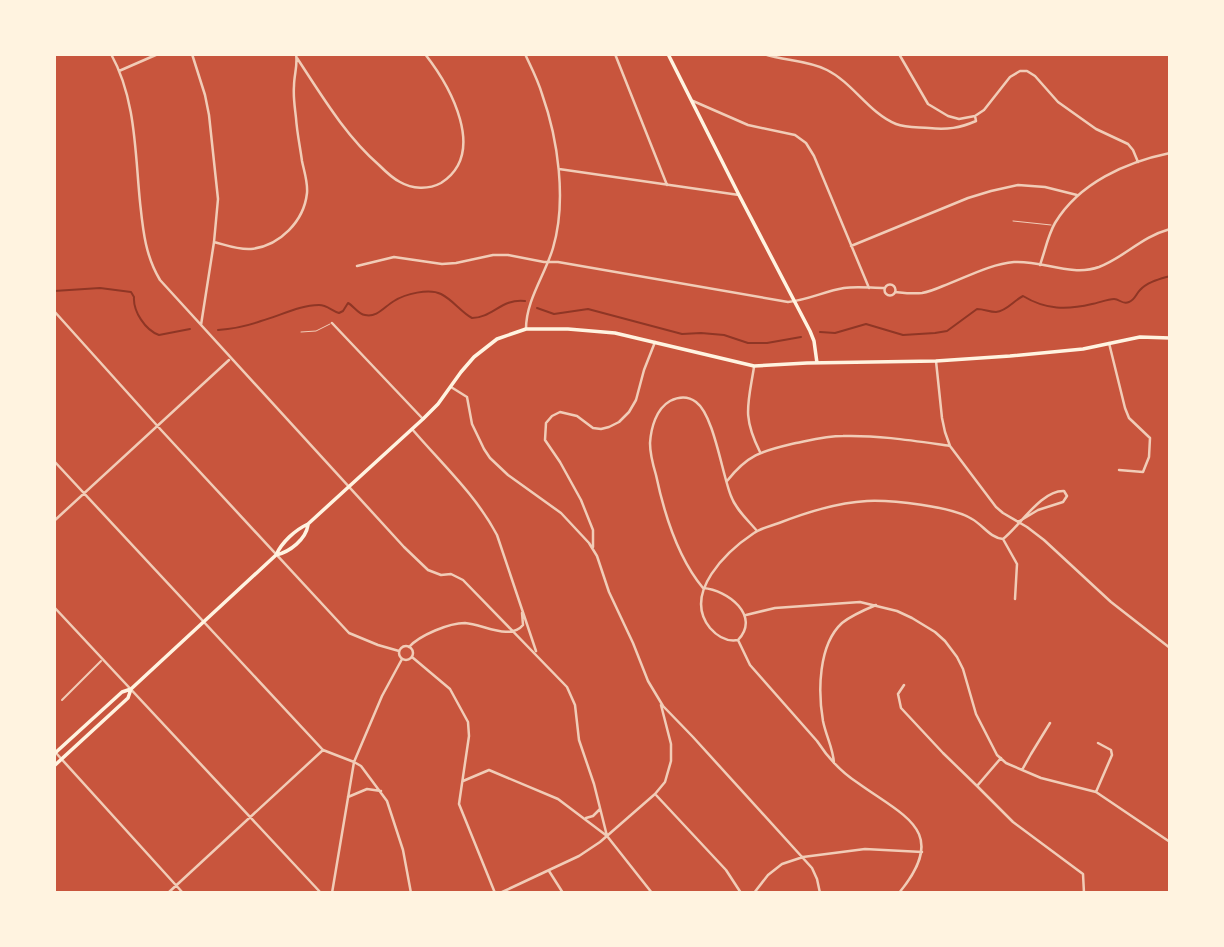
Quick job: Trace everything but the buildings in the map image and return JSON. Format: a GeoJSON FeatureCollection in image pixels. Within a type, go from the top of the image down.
{"type":"FeatureCollection","features":[{"type":"Feature","properties":{"kind":"main road"},"geometry":{"type":"LineString","coordinates":[[668,54],[796,301],[814,341],[817,363]]}},
{"type":"Feature","properties":{"kind":"main road"},"geometry":{"type":"LineString","coordinates":[[55,754],[122,692],[131,689],[276,555],[280,547],[424,419],[474,357],[506,335],[526,329],[615,333],[754,366],[936,361],[1083,349],[1140,337],[1170,338]]}},
{"type":"Feature","properties":{"kind":"main road"},"geometry":{"type":"LineString","coordinates":[[276,555],[286,553],[306,533],[308,524]]}},
{"type":"Feature","properties":{"kind":"main road"},"geometry":{"type":"LineString","coordinates":[[54,766],[128,698],[131,689]]}},
{"type":"Feature","properties":{"kind":"street"},"geometry":{"type":"LineString","coordinates":[[111,54],[126,91],[131,113],[147,254],[160,280],[404,548],[428,570],[441,575],[451,573],[463,580],[568,687],[573,697],[579,740],[607,835]]}},
{"type":"Feature","properties":{"kind":"street"},"geometry":{"type":"LineString","coordinates":[[118,71],[158,54]]}},
{"type":"Feature","properties":{"kind":"street"},"geometry":{"type":"LineString","coordinates":[[192,54],[209,115],[218,198],[201,326]]}},
{"type":"Feature","properties":{"kind":"street"},"geometry":{"type":"LineString","coordinates":[[297,56],[345,130],[366,153],[400,183],[427,188],[439,184],[453,172],[460,159],[463,131],[454,101],[438,71],[425,54]]}},
{"type":"Feature","properties":{"kind":"street"},"geometry":{"type":"LineString","coordinates":[[525,54],[542,93],[552,127],[560,205],[558,230],[527,313],[526,329]]}},
{"type":"Feature","properties":{"kind":"street"},"geometry":{"type":"LineString","coordinates":[[615,54],[667,185]]}},
{"type":"Feature","properties":{"kind":"street"},"geometry":{"type":"LineString","coordinates":[[764,54],[812,64],[837,75],[884,118],[899,125],[958,128],[976,121],[975,116]]}},
{"type":"Feature","properties":{"kind":"street"},"geometry":{"type":"LineString","coordinates":[[899,54],[928,104],[959,119],[975,116],[984,110],[1010,77],[1020,71],[1027,71],[1035,76],[1058,102],[1096,129],[1128,144],[1138,162]]}},
{"type":"Feature","properties":{"kind":"street"},"geometry":{"type":"LineString","coordinates":[[214,242],[237,249],[264,246],[285,234],[303,210],[307,184],[298,138],[293,88],[297,56]]}},
{"type":"Feature","properties":{"kind":"street"},"geometry":{"type":"LineString","coordinates":[[693,101],[748,125],[795,135],[806,143],[814,156],[869,288]]}},
{"type":"Feature","properties":{"kind":"street"},"geometry":{"type":"LineString","coordinates":[[1040,265],[1053,226],[1077,195],[1105,176],[1147,158],[1170,153]]}},
{"type":"Feature","properties":{"kind":"street"},"geometry":{"type":"LineString","coordinates":[[558,169],[739,195]]}},
{"type":"Feature","properties":{"kind":"street"},"geometry":{"type":"LineString","coordinates":[[851,246],[991,191],[1018,185],[1045,187],[1077,195]]}},
{"type":"Feature","properties":{"kind":"street"},"geometry":{"type":"LineString","coordinates":[[896,292],[925,293],[1011,262],[1075,271],[1098,267],[1147,237],[1170,229]]}},
{"type":"Feature","properties":{"kind":"street"},"geometry":{"type":"LineString","coordinates":[[358,267],[394,257],[442,264],[508,255],[788,302],[805,300],[841,288],[884,288],[893,285],[896,292]]}},
{"type":"Feature","properties":{"kind":"street"},"geometry":{"type":"LineString","coordinates":[[884,288],[888,296],[896,292]]}},
{"type":"Feature","properties":{"kind":"street"},"geometry":{"type":"LineString","coordinates":[[54,310],[349,633],[400,651]]}},
{"type":"Feature","properties":{"kind":"street"},"geometry":{"type":"LineString","coordinates":[[332,323],[424,419]]}},
{"type":"Feature","properties":{"kind":"street"},"geometry":{"type":"LineString","coordinates":[[593,548],[593,530],[586,510],[560,461],[545,440],[546,423],[560,412],[577,416],[593,428],[601,429],[619,422],[636,400],[655,342]]}},
{"type":"Feature","properties":{"kind":"street"},"geometry":{"type":"LineString","coordinates":[[1109,343],[1129,418],[1150,438],[1149,457],[1143,472],[1119,470]]}},
{"type":"Feature","properties":{"kind":"street"},"geometry":{"type":"LineString","coordinates":[[54,521],[230,359]]}},
{"type":"Feature","properties":{"kind":"street"},"geometry":{"type":"LineString","coordinates":[[936,361],[945,432],[950,446],[996,508],[1044,540],[1111,602],[1170,649]]}},
{"type":"Feature","properties":{"kind":"street"},"geometry":{"type":"LineString","coordinates":[[754,366],[747,410],[748,423],[760,452]]}},
{"type":"Feature","properties":{"kind":"street"},"geometry":{"type":"LineString","coordinates":[[451,387],[467,397],[472,424],[490,458],[508,475],[561,513],[593,548],[648,681],[661,702],[812,868],[820,893]]}},
{"type":"Feature","properties":{"kind":"street"},"geometry":{"type":"LineString","coordinates":[[738,640],[744,631],[746,615],[729,598],[703,588],[674,536],[661,497],[650,445],[654,420],[667,402],[686,398],[696,402],[703,411],[712,431],[730,495],[736,507],[757,531]]}},
{"type":"Feature","properties":{"kind":"street"},"geometry":{"type":"LineString","coordinates":[[412,429],[488,517],[497,535],[537,654]]}},
{"type":"Feature","properties":{"kind":"street"},"geometry":{"type":"LineString","coordinates":[[727,481],[737,468],[760,452],[818,438],[887,437],[950,446]]}},
{"type":"Feature","properties":{"kind":"street"},"geometry":{"type":"LineString","coordinates":[[54,461],[323,750],[361,766],[387,801],[399,834],[411,893]]}},
{"type":"Feature","properties":{"kind":"street"},"geometry":{"type":"LineString","coordinates":[[1003,538],[1018,522],[1057,491],[1064,491],[1067,496],[1063,502],[1038,510],[1018,522]]}},
{"type":"Feature","properties":{"kind":"street"},"geometry":{"type":"LineString","coordinates":[[738,640],[727,640],[719,636],[708,625],[701,610],[701,594],[708,578],[726,557],[757,531],[826,507],[889,501],[957,513],[972,518],[993,536],[1003,538]]}},
{"type":"Feature","properties":{"kind":"street"},"geometry":{"type":"LineString","coordinates":[[1003,538],[1017,564],[1016,599]]}},
{"type":"Feature","properties":{"kind":"street"},"geometry":{"type":"LineString","coordinates":[[746,615],[775,608],[860,602],[897,611],[912,618],[945,640],[957,657],[976,714],[996,755],[1049,781],[1096,792],[1170,842]]}},
{"type":"Feature","properties":{"kind":"street"},"geometry":{"type":"LineString","coordinates":[[834,763],[822,710],[821,671],[825,653],[841,624],[876,605]]}},
{"type":"Feature","properties":{"kind":"street"},"geometry":{"type":"LineString","coordinates":[[54,607],[321,893]]}},
{"type":"Feature","properties":{"kind":"street"},"geometry":{"type":"LineString","coordinates":[[409,647],[436,630],[459,624],[518,631],[523,625],[521,607]]}},
{"type":"Feature","properties":{"kind":"street"},"geometry":{"type":"LineString","coordinates":[[738,640],[750,665],[817,741],[825,754],[856,782],[914,824],[922,842],[922,852],[918,866],[900,893]]}},
{"type":"Feature","properties":{"kind":"street"},"geometry":{"type":"LineString","coordinates":[[332,893],[354,762],[382,696],[402,659],[400,651],[404,646],[409,647]]}},
{"type":"Feature","properties":{"kind":"street"},"geometry":{"type":"LineString","coordinates":[[409,647],[412,657],[450,689],[468,722],[469,736],[459,804],[495,893]]}},
{"type":"Feature","properties":{"kind":"street"},"geometry":{"type":"LineString","coordinates":[[402,659],[412,657]]}},
{"type":"Feature","properties":{"kind":"street"},"geometry":{"type":"LineString","coordinates":[[62,700],[103,660]]}},
{"type":"Feature","properties":{"kind":"street"},"geometry":{"type":"LineString","coordinates":[[904,685],[898,694],[901,708],[1013,822],[1083,874],[1084,893]]}},
{"type":"Feature","properties":{"kind":"street"},"geometry":{"type":"LineString","coordinates":[[500,893],[579,856],[655,794],[665,782],[671,761],[671,744],[661,702]]}},
{"type":"Feature","properties":{"kind":"street"},"geometry":{"type":"LineString","coordinates":[[1022,770],[1051,723]]}},
{"type":"Feature","properties":{"kind":"street"},"geometry":{"type":"LineString","coordinates":[[1096,792],[1112,755],[1111,750],[1098,743]]}},
{"type":"Feature","properties":{"kind":"street"},"geometry":{"type":"LineString","coordinates":[[168,893],[323,750]]}},
{"type":"Feature","properties":{"kind":"street"},"geometry":{"type":"LineString","coordinates":[[55,754],[183,893]]}},
{"type":"Feature","properties":{"kind":"street"},"geometry":{"type":"LineString","coordinates":[[977,786],[1001,758]]}},
{"type":"Feature","properties":{"kind":"street"},"geometry":{"type":"LineString","coordinates":[[463,781],[489,770],[558,799],[607,835],[652,893]]}},
{"type":"Feature","properties":{"kind":"street"},"geometry":{"type":"LineString","coordinates":[[348,797],[367,789],[380,791]]}},
{"type":"Feature","properties":{"kind":"street"},"geometry":{"type":"LineString","coordinates":[[655,794],[726,870],[741,893]]}},
{"type":"Feature","properties":{"kind":"street"},"geometry":{"type":"LineString","coordinates":[[584,818],[593,816],[600,809]]}},
{"type":"Feature","properties":{"kind":"street"},"geometry":{"type":"LineString","coordinates":[[754,893],[768,875],[782,864],[803,858],[865,849],[922,852]]}},
{"type":"Feature","properties":{"kind":"street"},"geometry":{"type":"LineString","coordinates":[[549,871],[563,893]]}},
{"type":"Feature","properties":{"kind":"lane"},"geometry":{"type":"LineString","coordinates":[[1013,221],[1053,226]]}},
{"type":"Feature","properties":{"kind":"lane"},"geometry":{"type":"LineString","coordinates":[[301,332],[316,331],[332,323]]}},
{"type":"Feature","properties":{"kind":"waterway"},"geometry":{"type":"LineString","coordinates":[[820,332],[835,333],[866,324],[903,335],[947,331],[977,309],[1000,311],[1023,296],[1057,308],[1114,299],[1127,303],[1146,285],[1170,276]]}},
{"type":"Feature","properties":{"kind":"waterway"},"geometry":{"type":"LineString","coordinates":[[54,291],[100,288],[131,292],[141,319],[154,333],[159,335],[190,329]]}},
{"type":"Feature","properties":{"kind":"waterway"},"geometry":{"type":"LineString","coordinates":[[218,330],[250,324],[312,305],[325,306],[339,313],[348,303],[363,314],[373,315],[399,298],[424,292],[441,294],[472,318],[485,315],[510,302],[525,301]]}},
{"type":"Feature","properties":{"kind":"waterway"},"geometry":{"type":"LineString","coordinates":[[537,308],[554,314],[588,309],[682,334],[724,335],[748,343],[767,343],[801,337]]}}]}
